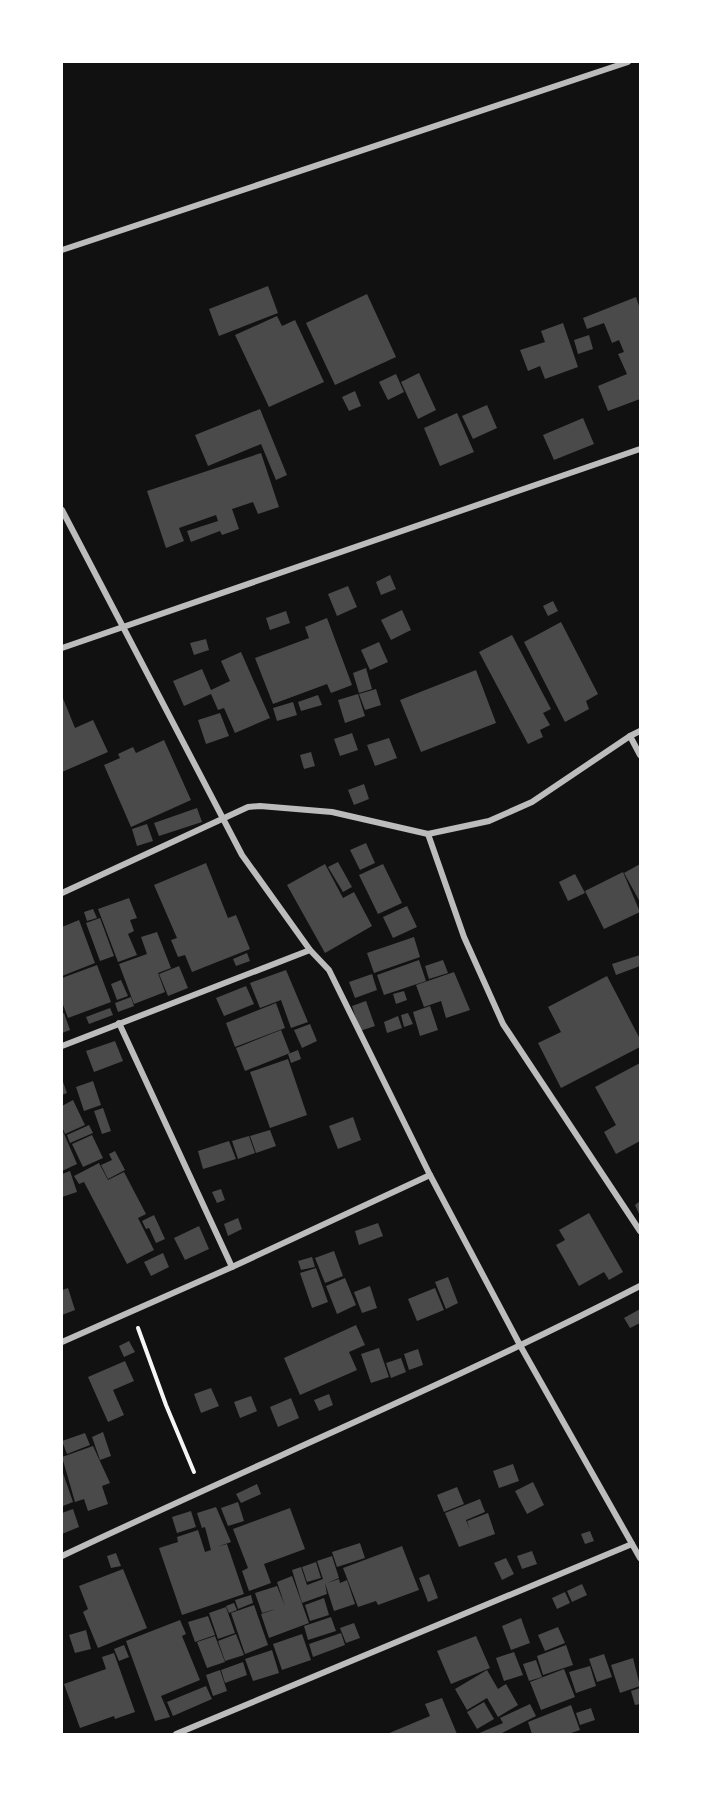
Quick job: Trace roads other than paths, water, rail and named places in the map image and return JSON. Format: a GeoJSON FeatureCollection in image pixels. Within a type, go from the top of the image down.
{"type":"FeatureCollection","features":[{"type":"Feature","properties":{"kind":"street"},"geometry":{"type":"LineString","coordinates":[[62,250],[628,62]]}},
{"type":"Feature","properties":{"kind":"street"},"geometry":{"type":"LineString","coordinates":[[62,648],[640,449]]}},
{"type":"Feature","properties":{"kind":"street"},"geometry":{"type":"LineString","coordinates":[[62,510],[122,629],[242,855],[310,950],[329,970],[430,1175],[520,1347],[640,1558]]}},
{"type":"Feature","properties":{"kind":"street"},"geometry":{"type":"LineString","coordinates":[[62,893],[248,807],[283,807],[332,812],[428,834],[489,822],[532,802],[640,731]]}},
{"type":"Feature","properties":{"kind":"street"},"geometry":{"type":"LineString","coordinates":[[630,736],[640,755]]}},
{"type":"Feature","properties":{"kind":"street"},"geometry":{"type":"LineString","coordinates":[[428,834],[464,937],[503,1024],[640,1231]]}},
{"type":"Feature","properties":{"kind":"street"},"geometry":{"type":"LineString","coordinates":[[62,1046],[310,950]]}},
{"type":"Feature","properties":{"kind":"street"},"geometry":{"type":"LineString","coordinates":[[119,1023],[232,1267]]}},
{"type":"Feature","properties":{"kind":"street"},"geometry":{"type":"LineString","coordinates":[[62,1342],[232,1267],[430,1175]]}},
{"type":"Feature","properties":{"kind":"street"},"geometry":{"type":"LineString","coordinates":[[62,1556],[202,1489],[520,1347],[640,1286]]}},
{"type":"Feature","properties":{"kind":"street"},"geometry":{"type":"LineString","coordinates":[[176,1734],[632,1544]]}}]}
